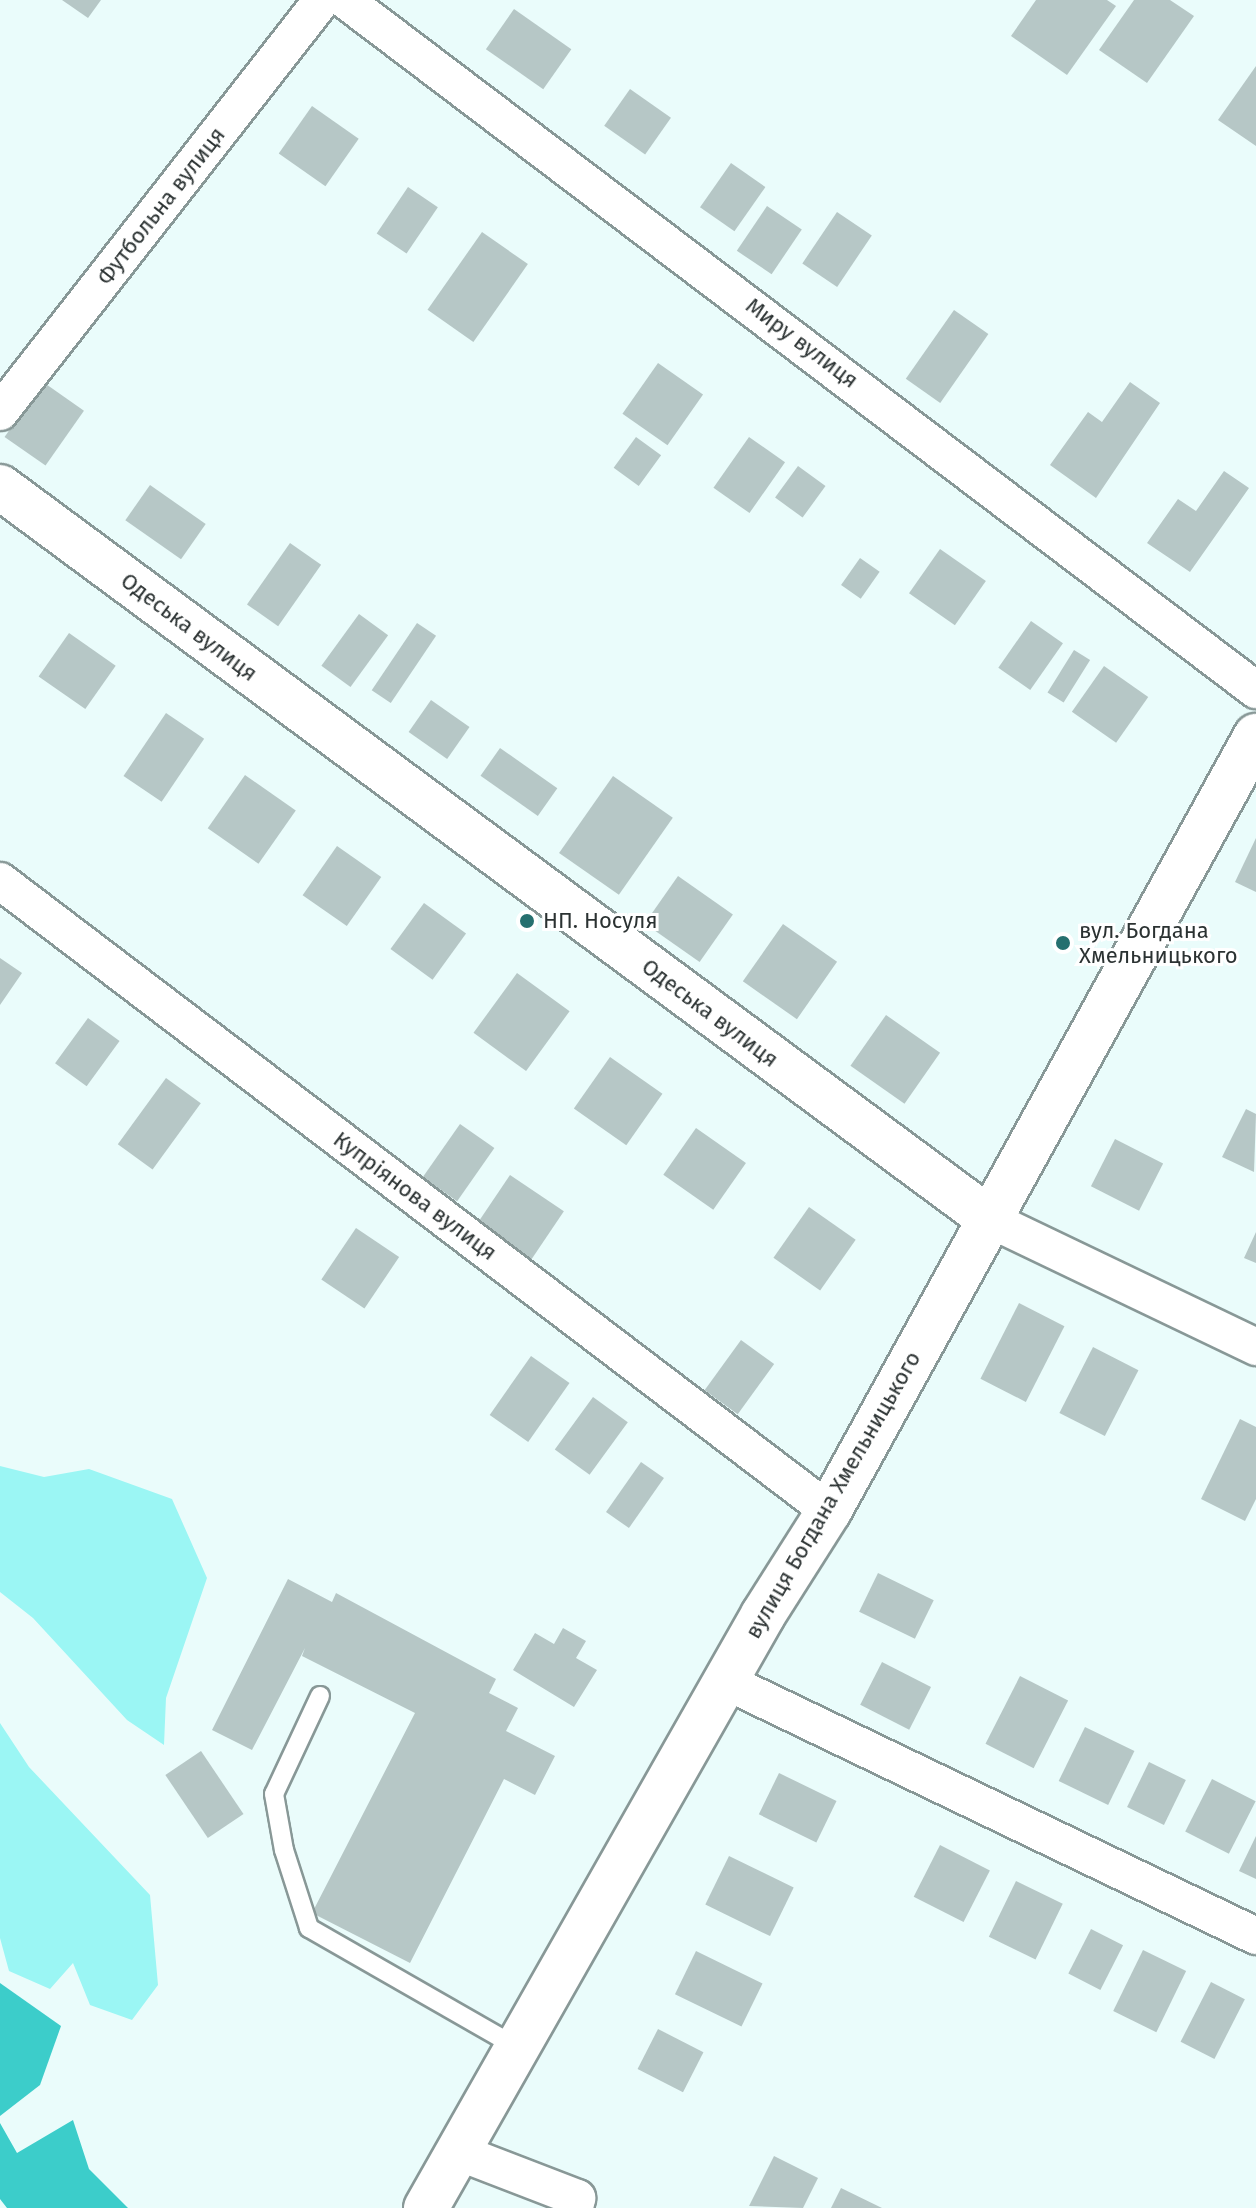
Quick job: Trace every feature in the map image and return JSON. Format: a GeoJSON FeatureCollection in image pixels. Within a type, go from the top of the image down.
{"type":"FeatureCollection","features":[{"type":"Feature","properties":{"kind":"street","name":"Футбольна вулиця"},"geometry":{"type":"LineString","coordinates":[[0,412],[322,0]]}},
{"type":"Feature","properties":{"kind":"street","name":"Миру вулиця"},"geometry":{"type":"LineString","coordinates":[[345,0],[1256,690]]}},
{"type":"Feature","properties":{"kind":"street","name":"Одеська вулиця"},"geometry":{"type":"LineString","coordinates":[[0,487],[991,1220],[1256,1347]]}},
{"type":"Feature","properties":{"kind":"street","name":"вулиця Богдана Хмельницького"},"geometry":{"type":"LineString","coordinates":[[426,2208],[725,1681],[829,1511],[1256,736]]}},
{"type":"Feature","properties":{"kind":"street","name":"Купріянова вулиця"},"geometry":{"type":"LineString","coordinates":[[0,881],[829,1511]]}},
{"type":"Feature","properties":{"kind":"street"},"geometry":{"type":"LineString","coordinates":[[725,1681],[1256,1936]]}},
{"type":"Feature","properties":{"kind":"street"},"geometry":{"type":"LineString","coordinates":[[458,2152],[585,2205]]}},
{"type":"Feature","properties":{"kind":"lane"},"geometry":{"type":"LineString","coordinates":[[320,1696],[274,1794],[284,1850],[309,1928],[517,2047]]}},
{"type":"Feature","properties":{"kind":"shaded area"},"geometry":{"type":"Polygon","coordinates":[[[0,1466],[44,1477],[89,1469],[172,1499],[207,1578],[166,1698],[164,1745],[127,1720],[33,1618],[0,1592],[0,1466]]]}},
{"type":"Feature","properties":{"kind":"shaded area"},"geometry":{"type":"Polygon","coordinates":[[[0,1723],[29,1767],[150,1895],[158,1985],[132,2020],[90,2005],[73,1963],[50,1989],[9,1971],[0,1938],[0,1723]]]}},
{"type":"Feature","properties":{"kind":"shaded area"},"geometry":{"type":"Polygon","coordinates":[[[0,1983],[61,2026],[40,2085],[0,2116],[0,1983]]]}},
{"type":"Feature","properties":{"kind":"shaded area"},"geometry":{"type":"Polygon","coordinates":[[[73,2120],[89,2169],[128,2208],[7,2208],[0,2199],[0,2123],[17,2153],[73,2120]]]}},
{"type":"Feature","properties":{"kind":"building"},"geometry":{"type":"Polygon","coordinates":[[[62,0],[101,0],[88,18],[62,0]]]}},
{"type":"Feature","properties":{"kind":"building"},"geometry":{"type":"Polygon","coordinates":[[[1036,0],[1107,0],[1116,6],[1067,75],[1011,36],[1036,0]]]}},
{"type":"Feature","properties":{"kind":"building"},"geometry":{"type":"Polygon","coordinates":[[[1134,0],[1170,0],[1194,16],[1147,83],[1099,50],[1134,0]]]}},
{"type":"Feature","properties":{"kind":"building"},"geometry":{"type":"Polygon","coordinates":[[[514,9],[571,49],[543,89],[486,49],[514,9]]]}},
{"type":"Feature","properties":{"kind":"building"},"geometry":{"type":"Polygon","coordinates":[[[1256,66],[1256,146],[1218,120],[1256,66]]]}},
{"type":"Feature","properties":{"kind":"building"},"geometry":{"type":"Polygon","coordinates":[[[630,89],[671,118],[645,155],[604,126],[630,89]]]}},
{"type":"Feature","properties":{"kind":"building"},"geometry":{"type":"Polygon","coordinates":[[[312,106],[359,139],[325,186],[279,154],[312,106]]]}},
{"type":"Feature","properties":{"kind":"building"},"geometry":{"type":"Polygon","coordinates":[[[731,163],[765,187],[734,231],[700,207],[731,163]]]}},
{"type":"Feature","properties":{"kind":"building"},"geometry":{"type":"Polygon","coordinates":[[[408,187],[438,207],[407,254],[377,233],[408,187]]]}},
{"type":"Feature","properties":{"kind":"building"},"geometry":{"type":"Polygon","coordinates":[[[767,206],[802,229],[772,274],[737,251],[767,206]]]}},
{"type":"Feature","properties":{"kind":"building"},"geometry":{"type":"Polygon","coordinates":[[[837,212],[872,235],[837,287],[802,263],[837,212]]]}},
{"type":"Feature","properties":{"kind":"building"},"geometry":{"type":"Polygon","coordinates":[[[482,232],[528,264],[473,342],[428,310],[482,232]]]}},
{"type":"Feature","properties":{"kind":"building"},"geometry":{"type":"Polygon","coordinates":[[[954,310],[988,334],[940,403],[906,379],[954,310]]]}},
{"type":"Feature","properties":{"kind":"building"},"geometry":{"type":"Polygon","coordinates":[[[658,363],[703,395],[667,445],[622,414],[658,363]]]}},
{"type":"Feature","properties":{"kind":"building"},"geometry":{"type":"Polygon","coordinates":[[[43,382],[84,411],[46,466],[5,437],[43,382]]]}},
{"type":"Feature","properties":{"kind":"building"},"geometry":{"type":"Polygon","coordinates":[[[1130,382],[1160,403],[1096,498],[1050,465],[1088,412],[1102,422],[1130,382]]]}},
{"type":"Feature","properties":{"kind":"building"},"geometry":{"type":"Polygon","coordinates":[[[636,437],[661,455],[639,486],[614,468],[636,437]]]}},
{"type":"Feature","properties":{"kind":"building"},"geometry":{"type":"Polygon","coordinates":[[[749,437],[785,462],[749,513],[713,488],[749,437]]]}},
{"type":"Feature","properties":{"kind":"building"},"geometry":{"type":"Polygon","coordinates":[[[798,466],[826,486],[803,518],[775,498],[798,466]]]}},
{"type":"Feature","properties":{"kind":"building"},"geometry":{"type":"Polygon","coordinates":[[[1224,471],[1249,488],[1190,572],[1147,543],[1178,499],[1196,511],[1224,471]]]}},
{"type":"Feature","properties":{"kind":"building"},"geometry":{"type":"Polygon","coordinates":[[[150,485],[206,524],[181,559],[125,520],[150,485]]]}},
{"type":"Feature","properties":{"kind":"building"},"geometry":{"type":"Polygon","coordinates":[[[290,543],[321,565],[278,626],[247,604],[290,543]]]}},
{"type":"Feature","properties":{"kind":"building"},"geometry":{"type":"Polygon","coordinates":[[[940,549],[986,581],[955,625],[909,593],[940,549]]]}},
{"type":"Feature","properties":{"kind":"building"},"geometry":{"type":"Polygon","coordinates":[[[860,558],[880,572],[861,599],[841,585],[860,558]]]}},
{"type":"Feature","properties":{"kind":"building"},"geometry":{"type":"Polygon","coordinates":[[[359,614],[388,635],[351,687],[321,666],[359,614]]]}},
{"type":"Feature","properties":{"kind":"building"},"geometry":{"type":"Polygon","coordinates":[[[1031,621],[1063,643],[1030,690],[998,668],[1031,621]]]}},
{"type":"Feature","properties":{"kind":"building"},"geometry":{"type":"Polygon","coordinates":[[[417,623],[436,636],[391,703],[372,690],[417,623]]]}},
{"type":"Feature","properties":{"kind":"building"},"geometry":{"type":"Polygon","coordinates":[[[69,633],[116,666],[85,709],[39,676],[69,633]]]}},
{"type":"Feature","properties":{"kind":"building"},"geometry":{"type":"Polygon","coordinates":[[[1074,650],[1090,660],[1064,702],[1048,692],[1074,650]]]}},
{"type":"Feature","properties":{"kind":"building"},"geometry":{"type":"Polygon","coordinates":[[[1104,666],[1148,697],[1116,743],[1072,712],[1104,666]]]}},
{"type":"Feature","properties":{"kind":"building"},"geometry":{"type":"Polygon","coordinates":[[[431,700],[470,727],[447,759],[409,732],[431,700]]]}},
{"type":"Feature","properties":{"kind":"building"},"geometry":{"type":"Polygon","coordinates":[[[166,713],[204,739],[162,802],[124,776],[166,713]]]}},
{"type":"Feature","properties":{"kind":"building"},"geometry":{"type":"Polygon","coordinates":[[[500,748],[557,788],[538,816],[480,776],[500,748]]]}},
{"type":"Feature","properties":{"kind":"building"},"geometry":{"type":"Polygon","coordinates":[[[245,775],[296,811],[259,864],[208,828],[245,775]]]}},
{"type":"Feature","properties":{"kind":"building"},"geometry":{"type":"Polygon","coordinates":[[[613,776],[673,818],[619,895],[559,853],[613,776]]]}},
{"type":"Feature","properties":{"kind":"building"},"geometry":{"type":"Polygon","coordinates":[[[1256,838],[1256,892],[1235,882],[1256,838]]]}},
{"type":"Feature","properties":{"kind":"building"},"geometry":{"type":"Polygon","coordinates":[[[337,846],[381,877],[347,926],[303,895],[337,846]]]}},
{"type":"Feature","properties":{"kind":"building"},"geometry":{"type":"Polygon","coordinates":[[[678,876],[733,914],[700,962],[645,924],[678,876]]]}},
{"type":"Feature","properties":{"kind":"building"},"geometry":{"type":"Polygon","coordinates":[[[424,903],[466,934],[433,980],[390,949],[424,903]]]}},
{"type":"Feature","properties":{"kind":"building"},"geometry":{"type":"Polygon","coordinates":[[[783,924],[837,962],[797,1019],[743,981],[783,924]]]}},
{"type":"Feature","properties":{"kind":"building"},"geometry":{"type":"Polygon","coordinates":[[[0,958],[22,973],[0,1005],[0,958]]]}},
{"type":"Feature","properties":{"kind":"building"},"geometry":{"type":"Polygon","coordinates":[[[517,973],[570,1011],[526,1071],[474,1033],[517,973]]]}},
{"type":"Feature","properties":{"kind":"building"},"geometry":{"type":"Polygon","coordinates":[[[886,1015],[940,1053],[905,1104],[850,1066],[886,1015]]]}},
{"type":"Feature","properties":{"kind":"building"},"geometry":{"type":"Polygon","coordinates":[[[88,1018],[120,1041],[87,1086],[55,1063],[88,1018]]]}},
{"type":"Feature","properties":{"kind":"building"},"geometry":{"type":"Polygon","coordinates":[[[610,1057],[662,1094],[626,1145],[574,1109],[610,1057]]]}},
{"type":"Feature","properties":{"kind":"building"},"geometry":{"type":"Polygon","coordinates":[[[166,1078],[201,1103],[153,1170],[118,1144],[166,1078]]]}},
{"type":"Feature","properties":{"kind":"building"},"geometry":{"type":"Polygon","coordinates":[[[1246,1109],[1256,1114],[1254,1172],[1222,1157],[1246,1109]]]}},
{"type":"Feature","properties":{"kind":"building"},"geometry":{"type":"Polygon","coordinates":[[[460,1124],[494,1148],[457,1201],[423,1177],[460,1124]]]}},
{"type":"Feature","properties":{"kind":"building"},"geometry":{"type":"Polygon","coordinates":[[[696,1128],[746,1163],[713,1210],[663,1175],[696,1128]]]}},
{"type":"Feature","properties":{"kind":"building"},"geometry":{"type":"Polygon","coordinates":[[[1115,1139],[1163,1164],[1139,1211],[1091,1186],[1115,1139]]]}},
{"type":"Feature","properties":{"kind":"building"},"geometry":{"type":"Polygon","coordinates":[[[510,1175],[564,1211],[529,1264],[475,1227],[510,1175]]]}},
{"type":"Feature","properties":{"kind":"building"},"geometry":{"type":"Polygon","coordinates":[[[809,1207],[856,1240],[820,1290],[773,1258],[809,1207]]]}},
{"type":"Feature","properties":{"kind":"building"},"geometry":{"type":"Polygon","coordinates":[[[356,1228],[399,1257],[364,1308],[321,1279],[356,1228]]]}},
{"type":"Feature","properties":{"kind":"building"},"geometry":{"type":"Polygon","coordinates":[[[1256,1232],[1256,1263],[1244,1258],[1256,1232]]]}},
{"type":"Feature","properties":{"kind":"building"},"geometry":{"type":"Polygon","coordinates":[[[1019,1303],[1064,1326],[1026,1402],[980,1379],[1019,1303]]]}},
{"type":"Feature","properties":{"kind":"building"},"geometry":{"type":"Polygon","coordinates":[[[741,1340],[774,1364],[738,1414],[705,1390],[741,1340]]]}},
{"type":"Feature","properties":{"kind":"building"},"geometry":{"type":"Polygon","coordinates":[[[1093,1347],[1138,1370],[1105,1436],[1059,1413],[1093,1347]]]}},
{"type":"Feature","properties":{"kind":"building"},"geometry":{"type":"Polygon","coordinates":[[[531,1356],[570,1383],[528,1442],[490,1415],[531,1356]]]}},
{"type":"Feature","properties":{"kind":"building"},"geometry":{"type":"Polygon","coordinates":[[[593,1397],[628,1422],[590,1475],[555,1450],[593,1397]]]}},
{"type":"Feature","properties":{"kind":"building"},"geometry":{"type":"Polygon","coordinates":[[[1240,1419],[1256,1427],[1256,1499],[1245,1521],[1201,1499],[1240,1419]]]}},
{"type":"Feature","properties":{"kind":"building"},"geometry":{"type":"Polygon","coordinates":[[[641,1462],[664,1478],[629,1528],[606,1512],[641,1462]]]}},
{"type":"Feature","properties":{"kind":"building"},"geometry":{"type":"Polygon","coordinates":[[[878,1573],[934,1600],[915,1639],[859,1612],[878,1573]]]}},
{"type":"Feature","properties":{"kind":"building"},"geometry":{"type":"Polygon","coordinates":[[[288,1579],[332,1602],[336,1593],[496,1679],[489,1693],[518,1708],[506,1731],[555,1756],[535,1795],[504,1779],[410,1963],[312,1913],[415,1713],[302,1656],[305,1648],[252,1750],[212,1730],[288,1579]]]}},
{"type":"Feature","properties":{"kind":"building"},"geometry":{"type":"Polygon","coordinates":[[[563,1628],[586,1641],[576,1658],[597,1670],[574,1707],[513,1670],[535,1633],[554,1644],[563,1628]]]}},
{"type":"Feature","properties":{"kind":"building"},"geometry":{"type":"Polygon","coordinates":[[[882,1662],[931,1687],[909,1730],[860,1705],[882,1662]]]}},
{"type":"Feature","properties":{"kind":"building"},"geometry":{"type":"Polygon","coordinates":[[[1020,1676],[1068,1701],[1034,1768],[985,1744],[1020,1676]]]}},
{"type":"Feature","properties":{"kind":"building"},"geometry":{"type":"Polygon","coordinates":[[[1085,1727],[1134,1751],[1108,1805],[1059,1781],[1085,1727]]]}},
{"type":"Feature","properties":{"kind":"building"},"geometry":{"type":"Polygon","coordinates":[[[201,1751],[243,1814],[208,1838],[165,1775],[201,1751]]]}},
{"type":"Feature","properties":{"kind":"building"},"geometry":{"type":"Polygon","coordinates":[[[1149,1762],[1186,1780],[1164,1825],[1127,1807],[1149,1762]]]}},
{"type":"Feature","properties":{"kind":"building"},"geometry":{"type":"Polygon","coordinates":[[[779,1773],[837,1801],[816,1842],[759,1814],[779,1773]]]}},
{"type":"Feature","properties":{"kind":"building"},"geometry":{"type":"Polygon","coordinates":[[[1212,1779],[1256,1801],[1229,1854],[1185,1832],[1212,1779]]]}},
{"type":"Feature","properties":{"kind":"building"},"geometry":{"type":"Polygon","coordinates":[[[1256,1836],[1256,1879],[1239,1871],[1256,1836]]]}},
{"type":"Feature","properties":{"kind":"building"},"geometry":{"type":"Polygon","coordinates":[[[940,1845],[990,1870],[964,1922],[914,1897],[940,1845]]]}},
{"type":"Feature","properties":{"kind":"building"},"geometry":{"type":"Polygon","coordinates":[[[729,1856],[794,1888],[770,1936],[705,1905],[729,1856]]]}},
{"type":"Feature","properties":{"kind":"building"},"geometry":{"type":"Polygon","coordinates":[[[1016,1881],[1063,1904],[1036,1960],[989,1937],[1016,1881]]]}},
{"type":"Feature","properties":{"kind":"building"},"geometry":{"type":"Polygon","coordinates":[[[1091,1929],[1123,1945],[1100,1990],[1068,1974],[1091,1929]]]}},
{"type":"Feature","properties":{"kind":"building"},"geometry":{"type":"Polygon","coordinates":[[[1143,1950],[1186,1971],[1156,2032],[1113,2011],[1143,1950]]]}},
{"type":"Feature","properties":{"kind":"building"},"geometry":{"type":"Polygon","coordinates":[[[696,1951],[763,1983],[741,2027],[675,1994],[696,1951]]]}},
{"type":"Feature","properties":{"kind":"building"},"geometry":{"type":"Polygon","coordinates":[[[1211,1982],[1245,1999],[1214,2059],[1181,2042],[1211,1982]]]}},
{"type":"Feature","properties":{"kind":"building"},"geometry":{"type":"Polygon","coordinates":[[[658,2029],[703,2052],[683,2092],[638,2069],[658,2029]]]}},
{"type":"Feature","properties":{"kind":"building"},"geometry":{"type":"Polygon","coordinates":[[[774,2156],[818,2178],[803,2208],[749,2206],[774,2156]]]}},
{"type":"Feature","properties":{"kind":"building"},"geometry":{"type":"Polygon","coordinates":[[[841,2188],[882,2208],[831,2208],[841,2188]]]}},
{"type":"Feature","properties":{"kind":"place","name":"НП. Носуля"},"geometry":{"type":"Point","coordinates":[527,921]}},
{"type":"Feature","properties":{"kind":"place","name":"вул. Богдана Хмельницького"},"geometry":{"type":"Point","coordinates":[1063,943]}}]}
